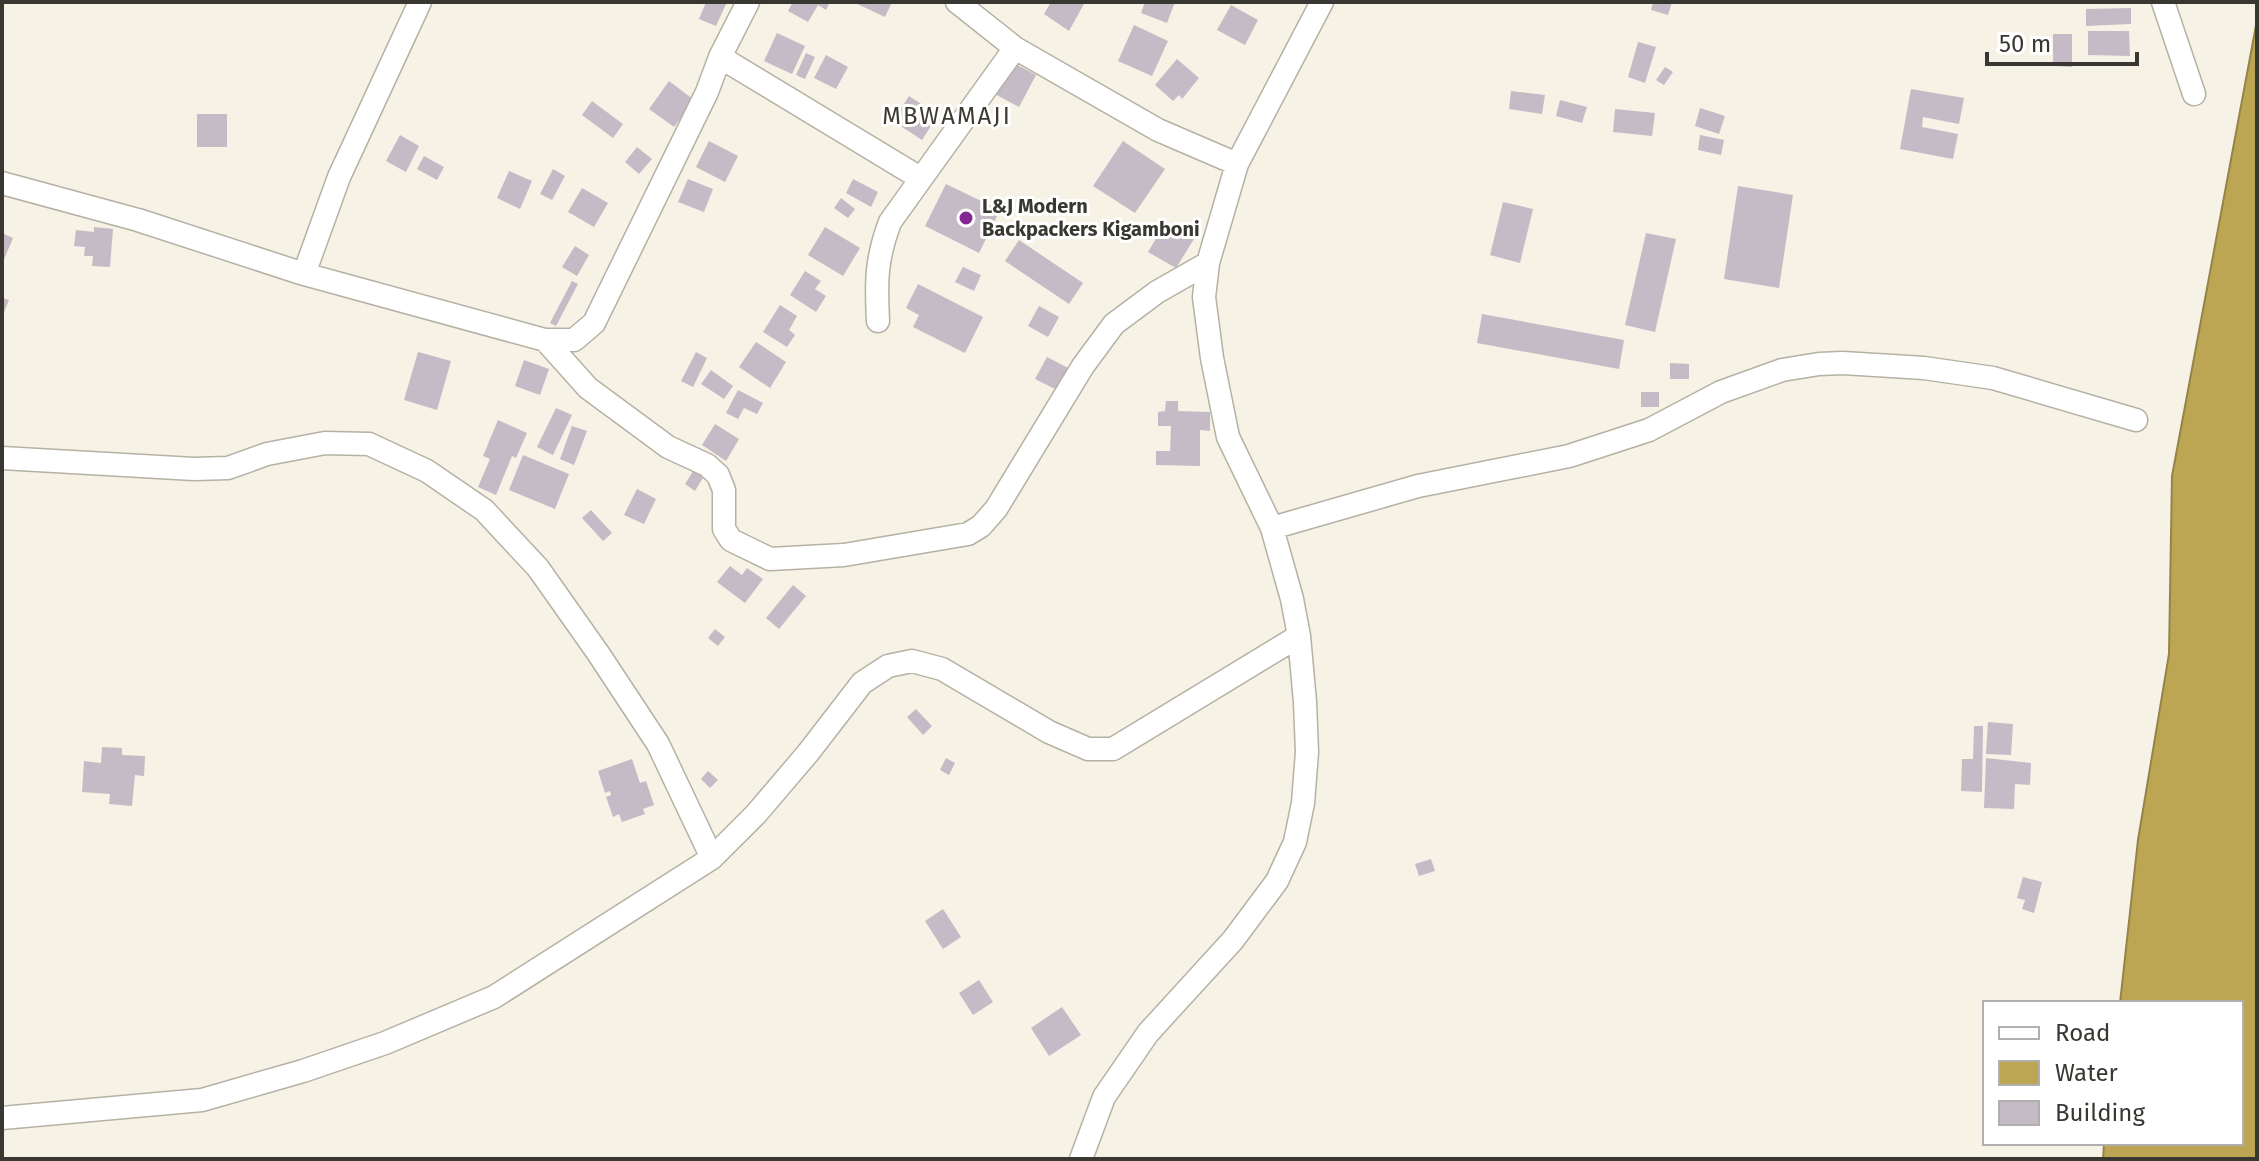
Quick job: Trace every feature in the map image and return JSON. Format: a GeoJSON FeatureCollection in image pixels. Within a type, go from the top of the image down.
{"type":"FeatureCollection","features":[{"type":"Feature","properties":{"kind":"street"},"geometry":{"type":"LineString","coordinates":[[304,274],[339,177],[420,2]]}},
{"type":"Feature","properties":{"kind":"street"},"geometry":{"type":"LineString","coordinates":[[2,183],[138,220],[304,274],[545,340],[574,340],[594,323],[748,2]]}},
{"type":"Feature","properties":{"kind":"street"},"geometry":{"type":"LineString","coordinates":[[957,2],[1015,48],[1158,130],[1237,164]]}},
{"type":"Feature","properties":{"kind":"street"},"geometry":{"type":"LineString","coordinates":[[1081,1159],[1104,1097],[1148,1033],[1233,940],[1277,881],[1295,842],[1303,803],[1307,752],[1299,636],[1272,528],[1228,437],[1212,358],[1204,297],[1208,263],[1237,164],[1322,2]]}},
{"type":"Feature","properties":{"kind":"street"},"geometry":{"type":"LineString","coordinates":[[2163,2],[2194,94]]}},
{"type":"Feature","properties":{"kind":"street"},"geometry":{"type":"LineString","coordinates":[[878,321],[875,278],[879,252],[890,222],[1015,48]]}},
{"type":"Feature","properties":{"kind":"street"},"geometry":{"type":"LineString","coordinates":[[720,57],[920,178]]}},
{"type":"Feature","properties":{"kind":"street"},"geometry":{"type":"LineString","coordinates":[[545,340],[588,388],[668,447],[707,465],[718,475],[724,490],[724,529],[731,540],[770,559],[844,555],[968,534],[981,526],[996,509],[1083,366],[1114,324],[1157,292],[1208,263]]}},
{"type":"Feature","properties":{"kind":"street"},"geometry":{"type":"LineString","coordinates":[[1272,528],[1418,486],[1569,456],[1649,430],[1721,392],[1770,374],[1819,364],[1924,368],[1993,378],[2136,420]]}},
{"type":"Feature","properties":{"kind":"street"},"geometry":{"type":"LineString","coordinates":[[2,458],[194,469],[228,468],[267,454],[325,443],[369,444],[427,471],[484,510],[538,568],[658,744],[712,858]]}},
{"type":"Feature","properties":{"kind":"street"},"geometry":{"type":"LineString","coordinates":[[2,1118],[202,1100],[385,1043],[494,997],[712,858],[765,804],[862,683],[888,666],[912,661],[942,669],[1049,732],[1088,749],[1113,749],[1299,636]]}},
{"type":"Feature","properties":{"kind":"water"},"geometry":{"type":"Polygon","coordinates":[[[2257,20],[2257,1159],[2103,1159],[2104,1145],[2243,1145],[2243,1001],[2120,1001],[2138,840],[2169,654],[2172,476],[2257,20]]]}},
{"type":"Feature","properties":{"kind":"building"},"geometry":{"type":"Polygon","coordinates":[[[706,2],[727,2],[716,26],[699,19],[706,2]]]}},
{"type":"Feature","properties":{"kind":"building"},"geometry":{"type":"Polygon","coordinates":[[[793,2],[830,2],[826,10],[818,5],[808,22],[788,11],[793,2]]]}},
{"type":"Feature","properties":{"kind":"building"},"geometry":{"type":"Polygon","coordinates":[[[853,2],[892,2],[885,17],[853,2]]]}},
{"type":"Feature","properties":{"kind":"building"},"geometry":{"type":"Polygon","coordinates":[[[1051,2],[1085,2],[1069,31],[1044,14],[1051,2]]]}},
{"type":"Feature","properties":{"kind":"building"},"geometry":{"type":"Polygon","coordinates":[[[1145,2],[1175,2],[1167,23],[1141,13],[1145,2]]]}},
{"type":"Feature","properties":{"kind":"building"},"geometry":{"type":"Polygon","coordinates":[[[1653,2],[1672,2],[1668,15],[1651,10],[1653,2]]]}},
{"type":"Feature","properties":{"kind":"building"},"geometry":{"type":"Polygon","coordinates":[[[1231,5],[1258,20],[1245,45],[1217,30],[1231,5]]]}},
{"type":"Feature","properties":{"kind":"building"},"geometry":{"type":"Polygon","coordinates":[[[2131,8],[2131,24],[2086,26],[2086,9],[2131,8]]]}},
{"type":"Feature","properties":{"kind":"building"},"geometry":{"type":"Polygon","coordinates":[[[1134,25],[1168,41],[1152,76],[1118,61],[1134,25]]]}},
{"type":"Feature","properties":{"kind":"building"},"geometry":{"type":"Polygon","coordinates":[[[2088,31],[2129,31],[2130,56],[2088,55],[2088,31]]]}},
{"type":"Feature","properties":{"kind":"building"},"geometry":{"type":"Polygon","coordinates":[[[777,33],[805,46],[792,74],[764,61],[777,33]]]}},
{"type":"Feature","properties":{"kind":"building"},"geometry":{"type":"Polygon","coordinates":[[[2053,34],[2072,34],[2072,67],[2053,66],[2053,34]]]}},
{"type":"Feature","properties":{"kind":"building"},"geometry":{"type":"Polygon","coordinates":[[[1638,42],[1656,47],[1645,83],[1628,77],[1638,42]]]}},
{"type":"Feature","properties":{"kind":"building"},"geometry":{"type":"Polygon","coordinates":[[[806,53],[815,57],[805,79],[796,75],[806,53]]]}},
{"type":"Feature","properties":{"kind":"building"},"geometry":{"type":"Polygon","coordinates":[[[826,55],[848,67],[836,89],[814,78],[826,55]]]}},
{"type":"Feature","properties":{"kind":"building"},"geometry":{"type":"Polygon","coordinates":[[[1177,59],[1199,78],[1182,99],[1179,95],[1173,101],[1155,85],[1177,59]]]}},
{"type":"Feature","properties":{"kind":"building"},"geometry":{"type":"Polygon","coordinates":[[[1012,62],[1036,75],[1019,107],[995,94],[1012,62]]]}},
{"type":"Feature","properties":{"kind":"building"},"geometry":{"type":"Polygon","coordinates":[[[1665,67],[1673,72],[1664,85],[1656,80],[1665,67]]]}},
{"type":"Feature","properties":{"kind":"building"},"geometry":{"type":"Polygon","coordinates":[[[669,81],[694,100],[674,127],[649,109],[669,81]]]}},
{"type":"Feature","properties":{"kind":"building"},"geometry":{"type":"Polygon","coordinates":[[[1911,89],[1964,98],[1959,124],[1923,117],[1922,127],[1958,134],[1953,159],[1900,149],[1911,89]]]}},
{"type":"Feature","properties":{"kind":"building"},"geometry":{"type":"Polygon","coordinates":[[[1511,91],[1545,95],[1542,114],[1509,109],[1511,91]]]}},
{"type":"Feature","properties":{"kind":"building"},"geometry":{"type":"Polygon","coordinates":[[[909,96],[938,115],[922,140],[893,121],[909,96]]]}},
{"type":"Feature","properties":{"kind":"building"},"geometry":{"type":"Polygon","coordinates":[[[1560,100],[1587,107],[1582,123],[1556,116],[1560,100]]]}},
{"type":"Feature","properties":{"kind":"building"},"geometry":{"type":"Polygon","coordinates":[[[592,101],[623,124],[613,138],[582,115],[592,101]]]}},
{"type":"Feature","properties":{"kind":"building"},"geometry":{"type":"Polygon","coordinates":[[[1700,108],[1725,116],[1719,134],[1695,126],[1700,108]]]}},
{"type":"Feature","properties":{"kind":"building"},"geometry":{"type":"Polygon","coordinates":[[[1615,109],[1655,113],[1652,136],[1613,132],[1615,109]]]}},
{"type":"Feature","properties":{"kind":"building"},"geometry":{"type":"Polygon","coordinates":[[[197,114],[227,114],[227,147],[197,147],[197,114]]]}},
{"type":"Feature","properties":{"kind":"building"},"geometry":{"type":"Polygon","coordinates":[[[400,135],[419,146],[406,172],[386,161],[400,135]]]}},
{"type":"Feature","properties":{"kind":"building"},"geometry":{"type":"Polygon","coordinates":[[[1700,135],[1724,140],[1721,155],[1698,150],[1700,135]]]}},
{"type":"Feature","properties":{"kind":"building"},"geometry":{"type":"Polygon","coordinates":[[[709,141],[738,156],[725,182],[696,167],[709,141]]]}},
{"type":"Feature","properties":{"kind":"building"},"geometry":{"type":"Polygon","coordinates":[[[1123,141],[1165,169],[1135,213],[1093,186],[1123,141]]]}},
{"type":"Feature","properties":{"kind":"building"},"geometry":{"type":"Polygon","coordinates":[[[637,147],[652,159],[639,174],[625,162],[637,147]]]}},
{"type":"Feature","properties":{"kind":"building"},"geometry":{"type":"Polygon","coordinates":[[[424,156],[444,167],[437,180],[417,169],[424,156]]]}},
{"type":"Feature","properties":{"kind":"building"},"geometry":{"type":"Polygon","coordinates":[[[553,169],[565,176],[552,200],[540,194],[553,169]]]}},
{"type":"Feature","properties":{"kind":"building"},"geometry":{"type":"Polygon","coordinates":[[[509,171],[532,181],[520,209],[497,198],[509,171]]]}},
{"type":"Feature","properties":{"kind":"building"},"geometry":{"type":"Polygon","coordinates":[[[688,179],[713,189],[704,212],[678,202],[688,179]]]}},
{"type":"Feature","properties":{"kind":"building"},"geometry":{"type":"Polygon","coordinates":[[[853,179],[878,192],[871,207],[846,193],[853,179]]]}},
{"type":"Feature","properties":{"kind":"building"},"geometry":{"type":"Polygon","coordinates":[[[946,184],[1000,210],[979,253],[925,226],[946,184]]]}},
{"type":"Feature","properties":{"kind":"building"},"geometry":{"type":"Polygon","coordinates":[[[1738,186],[1793,195],[1779,288],[1724,279],[1738,186]]]}},
{"type":"Feature","properties":{"kind":"building"},"geometry":{"type":"Polygon","coordinates":[[[582,188],[608,203],[594,227],[568,212],[582,188]]]}},
{"type":"Feature","properties":{"kind":"building"},"geometry":{"type":"Polygon","coordinates":[[[841,198],[855,209],[848,218],[834,208],[841,198]]]}},
{"type":"Feature","properties":{"kind":"building"},"geometry":{"type":"Polygon","coordinates":[[[1503,202],[1533,209],[1520,263],[1490,255],[1503,202]]]}},
{"type":"Feature","properties":{"kind":"building"},"geometry":{"type":"Polygon","coordinates":[[[1166,222],[1194,239],[1176,268],[1148,252],[1166,222]]]}},
{"type":"Feature","properties":{"kind":"building"},"geometry":{"type":"Polygon","coordinates":[[[94,227],[113,229],[110,267],[92,266],[93,256],[84,256],[85,247],[74,246],[76,230],[94,232],[94,227]]]}},
{"type":"Feature","properties":{"kind":"building"},"geometry":{"type":"Polygon","coordinates":[[[825,227],[860,248],[843,276],[808,255],[825,227]]]}},
{"type":"Feature","properties":{"kind":"building"},"geometry":{"type":"Polygon","coordinates":[[[2,233],[13,238],[2,264],[2,233]]]}},
{"type":"Feature","properties":{"kind":"building"},"geometry":{"type":"Polygon","coordinates":[[[1646,233],[1676,239],[1655,332],[1625,325],[1646,233]]]}},
{"type":"Feature","properties":{"kind":"building"},"geometry":{"type":"Polygon","coordinates":[[[1019,240],[1083,283],[1069,304],[1005,261],[1019,240]]]}},
{"type":"Feature","properties":{"kind":"building"},"geometry":{"type":"Polygon","coordinates":[[[575,246],[589,255],[577,276],[562,267],[575,246]]]}},
{"type":"Feature","properties":{"kind":"building"},"geometry":{"type":"Polygon","coordinates":[[[963,267],[981,275],[974,291],[955,282],[963,267]]]}},
{"type":"Feature","properties":{"kind":"building"},"geometry":{"type":"Polygon","coordinates":[[[805,271],[821,281],[815,289],[826,296],[816,312],[790,295],[805,271]]]}},
{"type":"Feature","properties":{"kind":"building"},"geometry":{"type":"Polygon","coordinates":[[[572,281],[578,284],[556,326],[550,323],[572,281]]]}},
{"type":"Feature","properties":{"kind":"building"},"geometry":{"type":"Polygon","coordinates":[[[918,284],[983,317],[965,353],[913,327],[919,315],[906,308],[918,284]]]}},
{"type":"Feature","properties":{"kind":"building"},"geometry":{"type":"Polygon","coordinates":[[[2,298],[9,300],[2,317],[2,298]]]}},
{"type":"Feature","properties":{"kind":"building"},"geometry":{"type":"Polygon","coordinates":[[[780,305],[797,316],[789,330],[795,335],[787,347],[763,332],[780,305]]]}},
{"type":"Feature","properties":{"kind":"building"},"geometry":{"type":"Polygon","coordinates":[[[1039,306],[1059,317],[1048,337],[1028,326],[1039,306]]]}},
{"type":"Feature","properties":{"kind":"building"},"geometry":{"type":"Polygon","coordinates":[[[1482,314],[1624,340],[1619,369],[1477,343],[1482,314]]]}},
{"type":"Feature","properties":{"kind":"building"},"geometry":{"type":"Polygon","coordinates":[[[756,342],[786,362],[770,388],[739,367],[756,342]]]}},
{"type":"Feature","properties":{"kind":"building"},"geometry":{"type":"Polygon","coordinates":[[[418,352],[451,361],[437,410],[404,400],[418,352]]]}},
{"type":"Feature","properties":{"kind":"building"},"geometry":{"type":"Polygon","coordinates":[[[696,352],[707,358],[693,387],[681,381],[696,352]]]}},
{"type":"Feature","properties":{"kind":"building"},"geometry":{"type":"Polygon","coordinates":[[[1047,357],[1068,368],[1057,390],[1035,379],[1047,357]]]}},
{"type":"Feature","properties":{"kind":"building"},"geometry":{"type":"Polygon","coordinates":[[[524,360],[549,369],[540,395],[515,386],[524,360]]]}},
{"type":"Feature","properties":{"kind":"building"},"geometry":{"type":"Polygon","coordinates":[[[1670,363],[1689,364],[1689,379],[1670,379],[1670,363]]]}},
{"type":"Feature","properties":{"kind":"building"},"geometry":{"type":"Polygon","coordinates":[[[711,370],[733,386],[724,399],[701,384],[711,370]]]}},
{"type":"Feature","properties":{"kind":"building"},"geometry":{"type":"Polygon","coordinates":[[[738,390],[763,403],[757,414],[744,408],[738,419],[726,413],[738,390]]]}},
{"type":"Feature","properties":{"kind":"building"},"geometry":{"type":"Polygon","coordinates":[[[1641,392],[1659,392],[1659,407],[1641,407],[1641,392]]]}},
{"type":"Feature","properties":{"kind":"building"},"geometry":{"type":"Polygon","coordinates":[[[1166,401],[1178,401],[1178,411],[1210,412],[1210,431],[1200,430],[1200,466],[1156,465],[1156,451],[1170,451],[1171,426],[1158,426],[1158,412],[1165,411],[1166,401]]]}},
{"type":"Feature","properties":{"kind":"building"},"geometry":{"type":"Polygon","coordinates":[[[556,408],[572,415],[553,455],[537,447],[556,408]]]}},
{"type":"Feature","properties":{"kind":"building"},"geometry":{"type":"Polygon","coordinates":[[[498,420],[527,433],[516,458],[512,456],[496,495],[478,487],[490,459],[483,456],[498,420]]]}},
{"type":"Feature","properties":{"kind":"building"},"geometry":{"type":"Polygon","coordinates":[[[715,424],[739,439],[726,461],[702,445],[715,424]]]}},
{"type":"Feature","properties":{"kind":"building"},"geometry":{"type":"Polygon","coordinates":[[[572,426],[587,431],[574,465],[560,459],[572,426]]]}},
{"type":"Feature","properties":{"kind":"building"},"geometry":{"type":"Polygon","coordinates":[[[523,455],[569,474],[555,509],[509,490],[523,455]]]}},
{"type":"Feature","properties":{"kind":"building"},"geometry":{"type":"Polygon","coordinates":[[[697,465],[707,471],[695,491],[685,484],[697,465]]]}},
{"type":"Feature","properties":{"kind":"building"},"geometry":{"type":"Polygon","coordinates":[[[637,489],[656,499],[644,524],[624,515],[637,489]]]}},
{"type":"Feature","properties":{"kind":"building"},"geometry":{"type":"Polygon","coordinates":[[[591,510],[612,533],[603,541],[582,518],[591,510]]]}},
{"type":"Feature","properties":{"kind":"building"},"geometry":{"type":"Polygon","coordinates":[[[730,566],[742,575],[747,568],[763,579],[745,603],[717,582],[730,566]]]}},
{"type":"Feature","properties":{"kind":"building"},"geometry":{"type":"Polygon","coordinates":[[[793,585],[806,596],[779,629],[766,618],[793,585]]]}},
{"type":"Feature","properties":{"kind":"building"},"geometry":{"type":"Polygon","coordinates":[[[715,629],[725,637],[718,646],[708,638],[715,629]]]}},
{"type":"Feature","properties":{"kind":"building"},"geometry":{"type":"Polygon","coordinates":[[[916,709],[932,726],[923,735],[907,717],[916,709]]]}},
{"type":"Feature","properties":{"kind":"building"},"geometry":{"type":"Polygon","coordinates":[[[1988,722],[2013,724],[2011,755],[1986,754],[1988,722]]]}},
{"type":"Feature","properties":{"kind":"building"},"geometry":{"type":"Polygon","coordinates":[[[1974,726],[1983,726],[1982,792],[1961,791],[1962,759],[1973,759],[1974,726]]]}},
{"type":"Feature","properties":{"kind":"building"},"geometry":{"type":"Polygon","coordinates":[[[102,747],[122,748],[122,755],[145,756],[144,776],[135,775],[132,806],[109,804],[110,794],[82,792],[84,761],[101,763],[102,747]]]}},
{"type":"Feature","properties":{"kind":"building"},"geometry":{"type":"Polygon","coordinates":[[[946,758],[955,763],[949,775],[940,770],[946,758]]]}},
{"type":"Feature","properties":{"kind":"building"},"geometry":{"type":"Polygon","coordinates":[[[1986,758],[2031,763],[2030,785],[2015,784],[2014,809],[1984,808],[1986,758]]]}},
{"type":"Feature","properties":{"kind":"building"},"geometry":{"type":"Polygon","coordinates":[[[632,759],[640,783],[646,781],[654,805],[643,809],[645,814],[622,822],[619,814],[613,817],[606,797],[611,795],[610,791],[605,793],[598,771],[632,759]]]}},
{"type":"Feature","properties":{"kind":"building"},"geometry":{"type":"Polygon","coordinates":[[[708,771],[718,780],[710,788],[701,779],[708,771]]]}},
{"type":"Feature","properties":{"kind":"building"},"geometry":{"type":"Polygon","coordinates":[[[1431,859],[1435,871],[1419,876],[1415,864],[1431,859]]]}},
{"type":"Feature","properties":{"kind":"building"},"geometry":{"type":"Polygon","coordinates":[[[2023,877],[2042,882],[2034,913],[2022,909],[2025,900],[2017,898],[2023,877]]]}},
{"type":"Feature","properties":{"kind":"building"},"geometry":{"type":"Polygon","coordinates":[[[943,909],[961,937],[943,949],[925,921],[943,909]]]}},
{"type":"Feature","properties":{"kind":"building"},"geometry":{"type":"Polygon","coordinates":[[[979,980],[993,1002],[973,1015],[959,993],[979,980]]]}},
{"type":"Feature","properties":{"kind":"building"},"geometry":{"type":"Polygon","coordinates":[[[1062,1007],[1081,1035],[1049,1056],[1031,1028],[1062,1007]]]}},
{"type":"Feature","properties":{"kind":"place","name":"L&J Modern Backpackers Kigamboni"},"geometry":{"type":"Point","coordinates":[966,218]}},
{"type":"Feature","properties":{"kind":"district","name":"MBWAMAJI"},"geometry":{"type":"Point","coordinates":[947,116]}}]}
